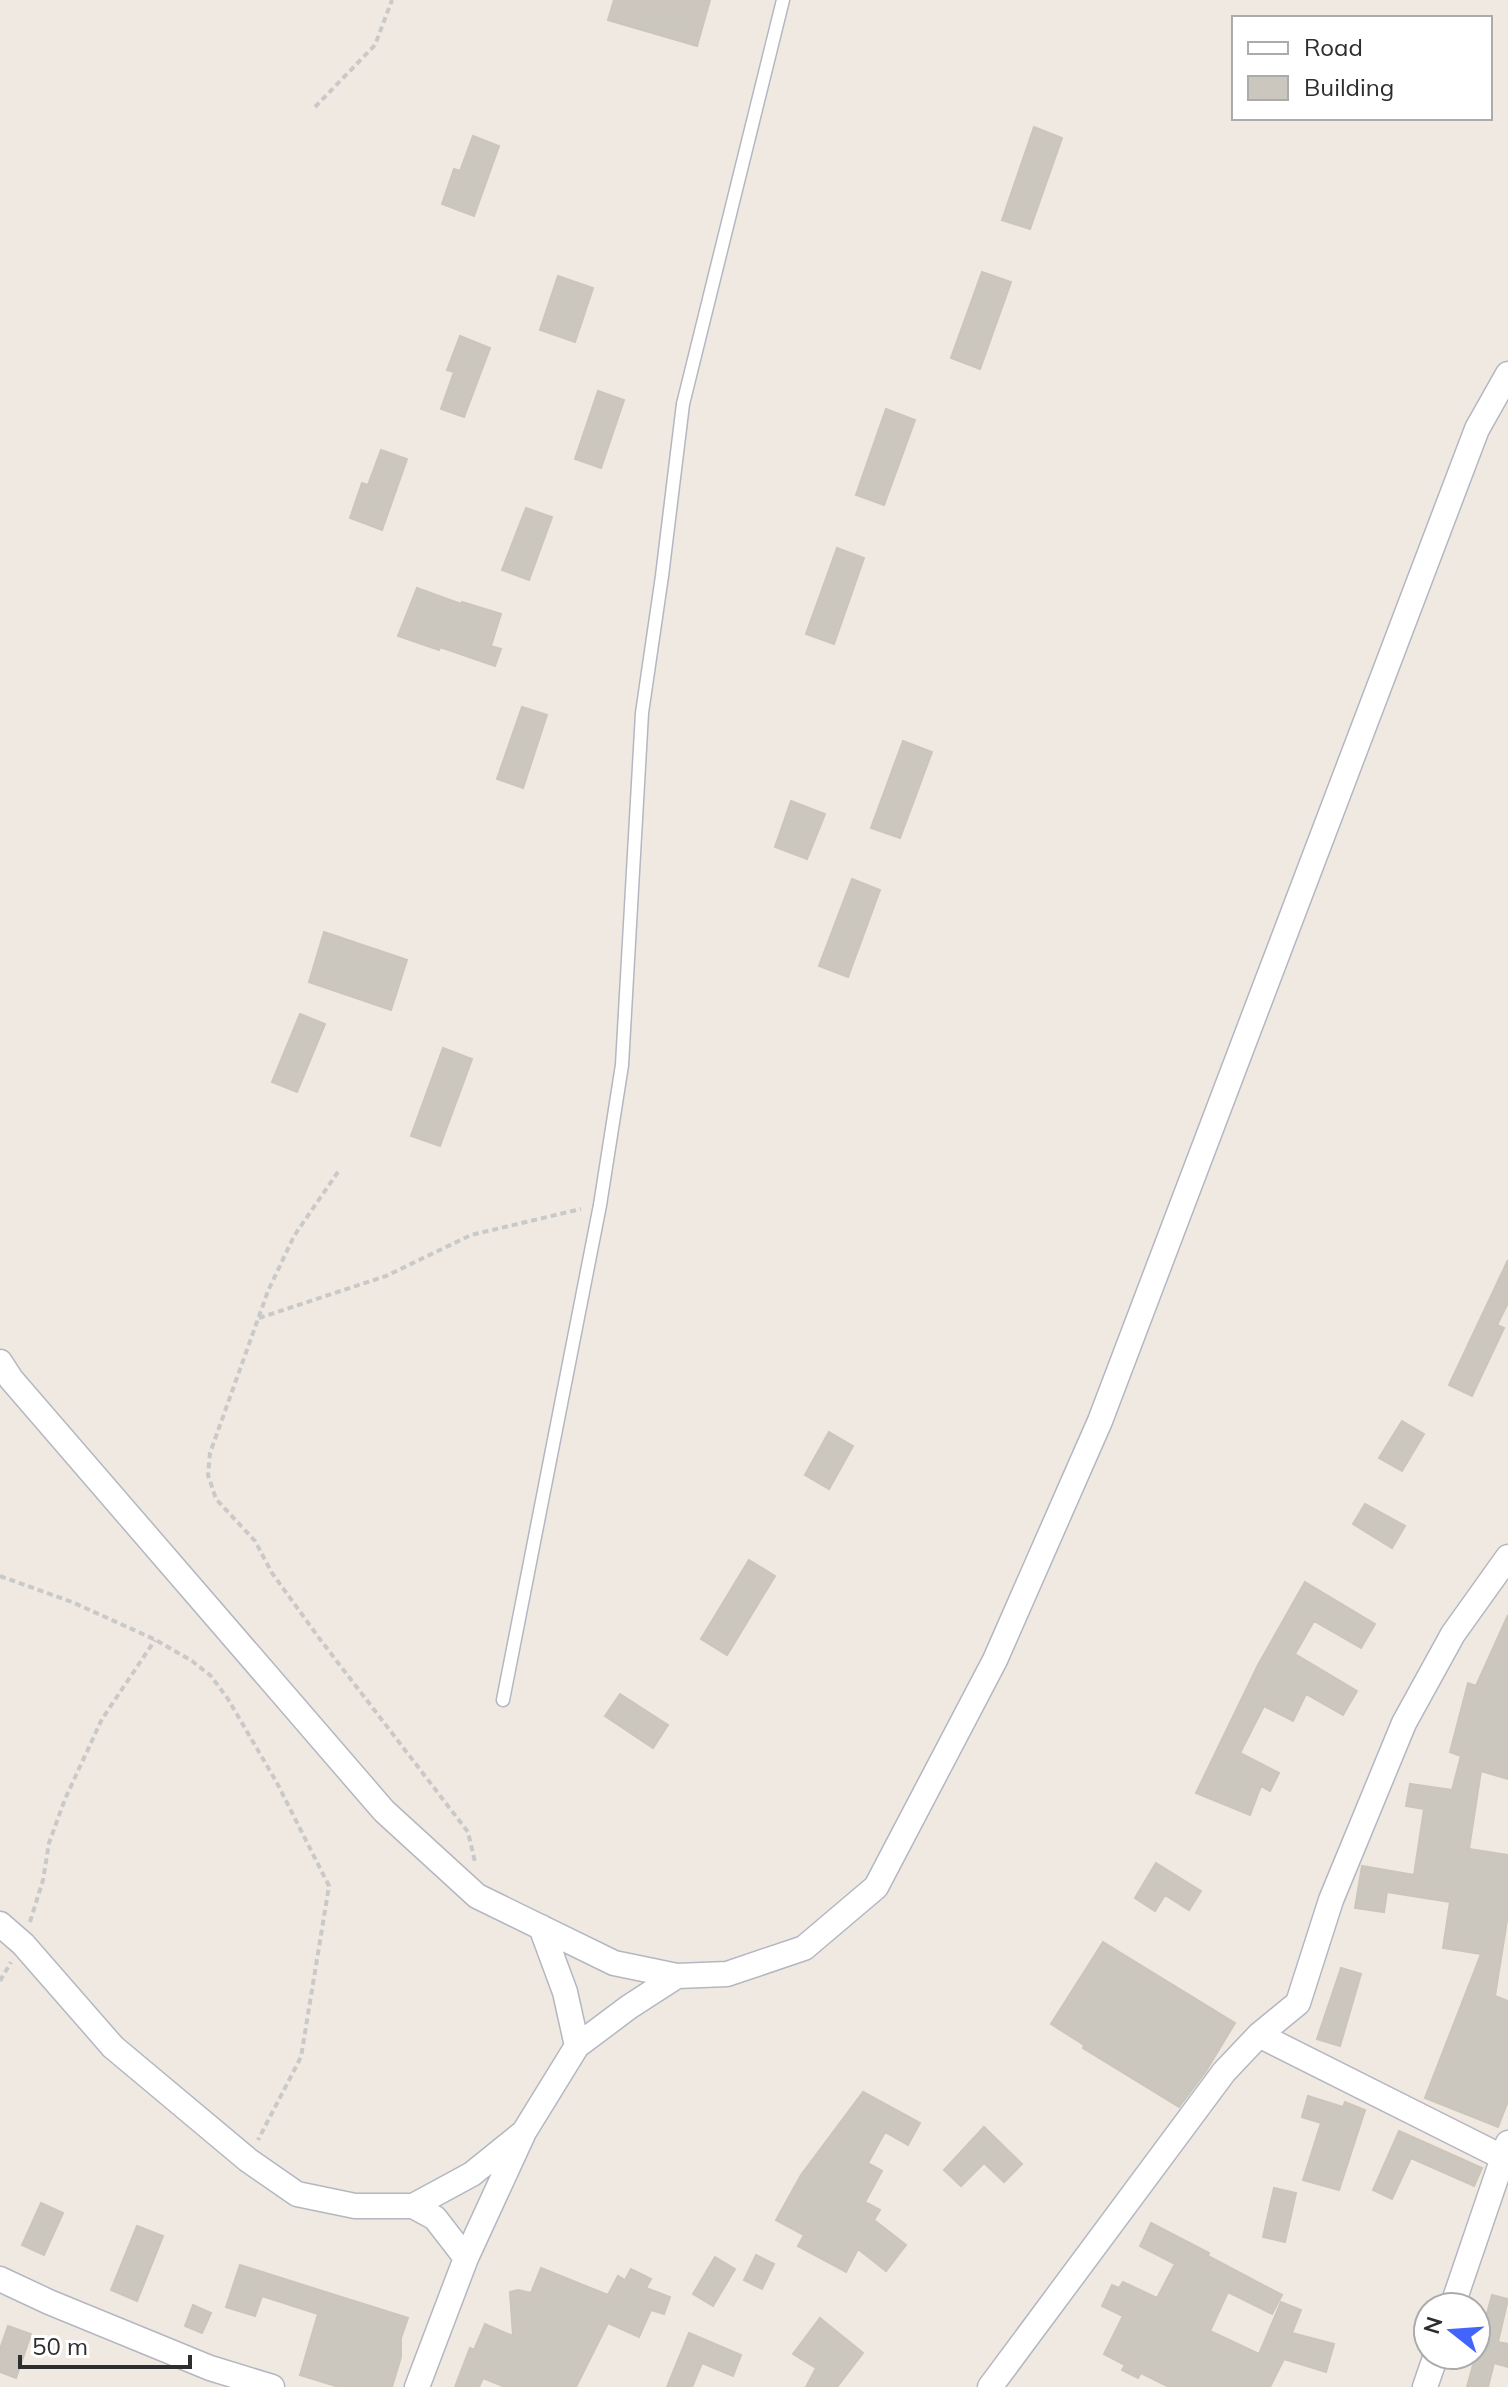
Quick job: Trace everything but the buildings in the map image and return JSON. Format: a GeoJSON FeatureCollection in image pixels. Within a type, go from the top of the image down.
{"type":"FeatureCollection","features":[{"type":"Feature","properties":{"kind":"street"},"geometry":{"type":"LineString","coordinates":[[0,1362],[11,1379],[384,1811],[477,1896],[614,1963],[677,1976],[727,1974],[804,1948],[876,1887],[981,1687],[1100,1421],[1477,429],[1508,374]]}},
{"type":"Feature","properties":{"kind":"street"},"geometry":{"type":"LineString","coordinates":[[990,2387],[1224,2072],[1259,2035],[1298,2003],[1331,1900],[1404,1723],[1453,1634],[1508,1557]]}},
{"type":"Feature","properties":{"kind":"street"},"geometry":{"type":"LineString","coordinates":[[0,1924],[23,1944],[113,2047],[248,2160],[297,2194],[355,2206],[413,2206],[472,2174],[524,2132]]}},
{"type":"Feature","properties":{"kind":"street"},"geometry":{"type":"LineString","coordinates":[[541,1927],[565,1992],[577,2046]]}},
{"type":"Feature","properties":{"kind":"street"},"geometry":{"type":"LineString","coordinates":[[417,2387],[466,2258],[524,2132],[577,2046],[677,1976]]}},
{"type":"Feature","properties":{"kind":"street"},"geometry":{"type":"LineString","coordinates":[[1259,2035],[1505,2149],[1457,2291]]}},
{"type":"Feature","properties":{"kind":"street"},"geometry":{"type":"LineString","coordinates":[[413,2206],[435,2218],[466,2258]]}},
{"type":"Feature","properties":{"kind":"street"},"geometry":{"type":"LineString","coordinates":[[0,2279],[210,2368],[272,2387]]}},
{"type":"Feature","properties":{"kind":"lane"},"geometry":{"type":"LineString","coordinates":[[503,1700],[600,1205],[622,1065],[642,713],[683,404],[783,0]]}},
{"type":"Feature","properties":{"kind":"path"},"geometry":{"type":"LineString","coordinates":[[315,107],[375,45],[392,0]]}},
{"type":"Feature","properties":{"kind":"path"},"geometry":{"type":"LineString","coordinates":[[338,1172],[294,1236],[268,1291],[210,1453],[208,1475],[216,1499],[255,1541],[272,1573],[311,1627],[468,1832],[475,1854]]}},
{"type":"Feature","properties":{"kind":"path"},"geometry":{"type":"LineString","coordinates":[[259,1318],[386,1276],[471,1235],[600,1205]]}},
{"type":"Feature","properties":{"kind":"path"},"geometry":{"type":"LineString","coordinates":[[0,1576],[72,1602],[156,1640],[211,1676],[277,1783],[329,1886],[301,2057],[248,2160]]}},
{"type":"Feature","properties":{"kind":"path"},"geometry":{"type":"LineString","coordinates":[[0,1981],[23,1944],[43,1880],[49,1843],[65,1799],[102,1719],[156,1640]]}}]}
